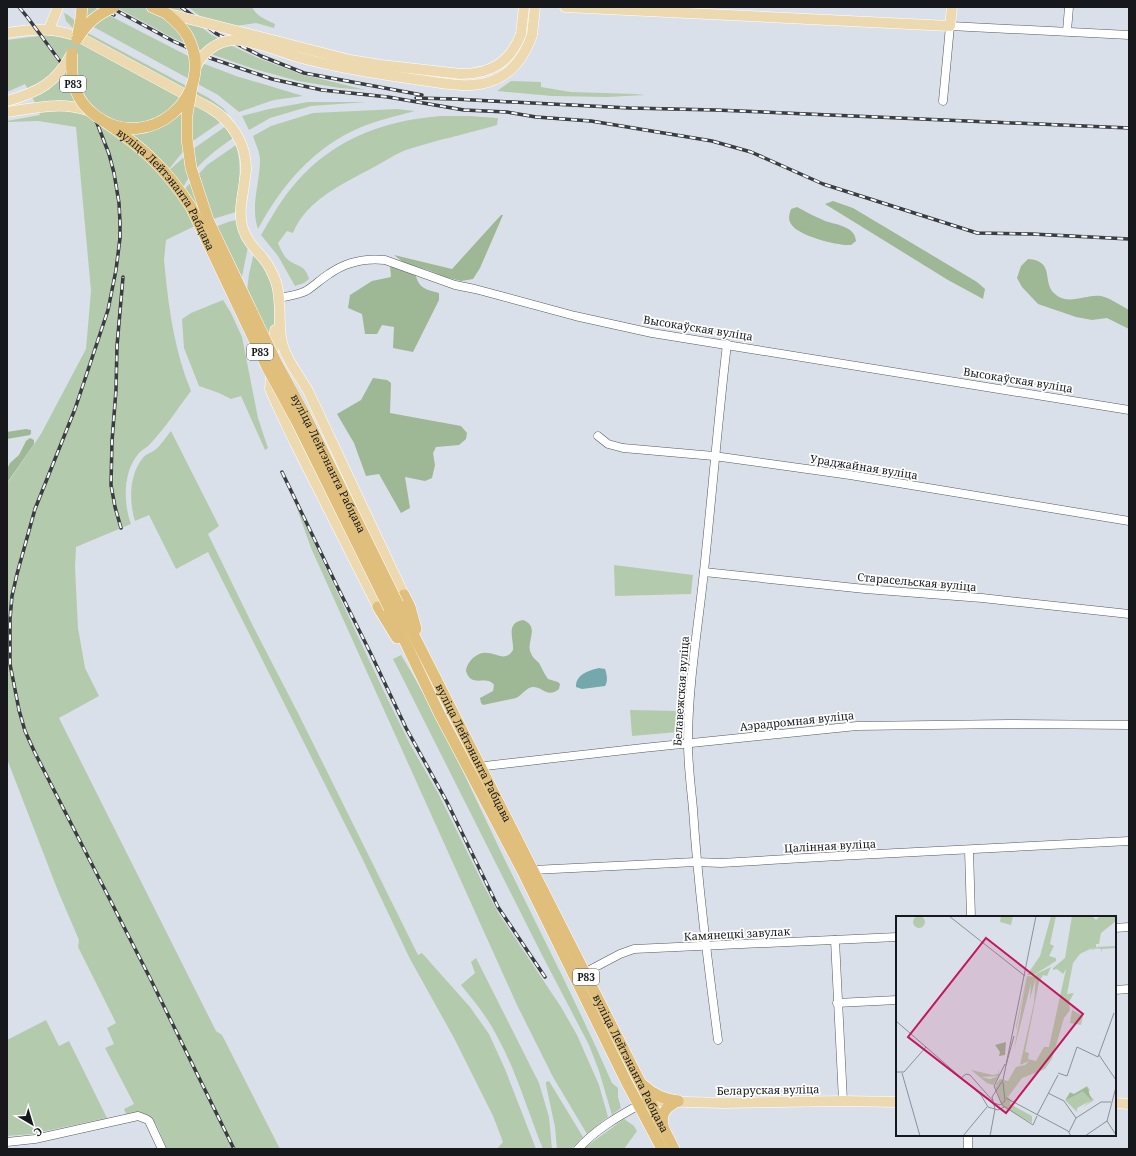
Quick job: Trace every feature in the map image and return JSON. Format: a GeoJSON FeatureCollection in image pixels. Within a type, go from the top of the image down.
{"type":"FeatureCollection","features":[{"type":"Feature","properties":{"kind":"highway","name":"Р83"},"geometry":{"type":"LineString","coordinates":[[82,7],[77,39],[72,54],[71,69],[73,84],[80,99],[90,111],[102,120],[125,128],[137,128],[161,122],[180,107],[192,86],[195,70],[194,53],[188,37],[179,24],[166,13],[152,7]]}},
{"type":"Feature","properties":{"kind":"highway","name":"Р83"},"geometry":{"type":"LineString","coordinates":[[77,39],[87,24],[100,13],[114,7]]}},
{"type":"Feature","properties":{"kind":"highway","name":"вуліца Лейтэнанта Рабцава"},"geometry":{"type":"LineString","coordinates":[[192,86],[187,115],[187,139],[191,168],[208,220],[276,362],[306,417],[392,603],[417,668],[439,713],[474,767],[533,870],[674,1149]]}},
{"type":"Feature","properties":{"kind":"highway","name":"вуліца Лейтэнанта Рабцава"},"geometry":{"type":"LineString","coordinates":[[102,120],[133,141],[147,154],[177,186],[191,207],[267,366],[392,603],[420,650],[523,872],[662,1149]]}},
{"type":"Feature","properties":{"kind":"highway"},"geometry":{"type":"LineString","coordinates":[[640,1082],[664,1099],[678,1101]]}},
{"type":"Feature","properties":{"kind":"highway"},"geometry":{"type":"LineString","coordinates":[[664,1129],[662,1119],[664,1111],[670,1105],[678,1101]]}},
{"type":"Feature","properties":{"kind":"main road"},"geometry":{"type":"LineString","coordinates":[[49,29],[58,7]]}},
{"type":"Feature","properties":{"kind":"main road"},"geometry":{"type":"LineString","coordinates":[[166,13],[350,60],[460,74],[473,74],[494,68],[511,54],[516,46],[520,34],[524,7]]}},
{"type":"Feature","properties":{"kind":"main road"},"geometry":{"type":"LineString","coordinates":[[195,70],[200,59],[209,49],[226,41],[235,40],[245,41],[297,57],[348,69],[474,85],[495,80],[514,67],[522,58],[532,35],[535,7]]}},
{"type":"Feature","properties":{"kind":"main road"},"geometry":{"type":"LineString","coordinates":[[565,7],[734,11],[950,26],[952,7]]}},
{"type":"Feature","properties":{"kind":"main road"},"geometry":{"type":"LineString","coordinates":[[7,34],[49,29],[72,34],[219,113],[234,130],[244,153],[246,170],[240,217],[242,228],[250,244],[264,259],[272,272],[277,284],[279,298]]}},
{"type":"Feature","properties":{"kind":"main road"},"geometry":{"type":"LineString","coordinates":[[7,101],[23,97],[49,83],[59,74],[72,54]]}},
{"type":"Feature","properties":{"kind":"main road"},"geometry":{"type":"LineString","coordinates":[[7,112],[66,105],[90,111]]}},
{"type":"Feature","properties":{"kind":"main road","name":"вуліца Лейтэнанта Рабцава"},"geometry":{"type":"LineString","coordinates":[[279,298],[281,339],[293,366],[308,391],[325,430],[392,603]]}},
{"type":"Feature","properties":{"kind":"main road","name":"вуліца Лейтэнанта Рабцава"},"geometry":{"type":"LineString","coordinates":[[279,298],[270,389],[295,443],[392,603]]}},
{"type":"Feature","properties":{"kind":"main road"},"geometry":{"type":"LineString","coordinates":[[278,407],[287,414],[296,414],[304,411],[310,400],[308,391]]}},
{"type":"Feature","properties":{"kind":"main road"},"geometry":{"type":"LineString","coordinates":[[295,443],[296,430],[304,424],[310,422],[316,423],[321,425],[325,430]]}},
{"type":"Feature","properties":{"kind":"main road","name":"Беларуская вуліца"},"geometry":{"type":"LineString","coordinates":[[639,1105],[650,1101],[742,1103],[843,1101],[896,1102]]}},
{"type":"Feature","properties":{"kind":"main road"},"geometry":{"type":"LineString","coordinates":[[1116,1103],[1129,1104]]}},
{"type":"Feature","properties":{"kind":"street"},"geometry":{"type":"LineString","coordinates":[[1067,31],[1069,7]]}},
{"type":"Feature","properties":{"kind":"street"},"geometry":{"type":"LineString","coordinates":[[943,101],[950,26],[1129,35]]}},
{"type":"Feature","properties":{"kind":"street","name":"Высокаўская вуліца"},"geometry":{"type":"LineString","coordinates":[[279,298],[306,291],[341,266],[374,259],[385,260],[455,285],[575,316],[652,333],[1129,410]]}},
{"type":"Feature","properties":{"kind":"street","name":"Белавежская вуліца"},"geometry":{"type":"LineString","coordinates":[[718,1040],[696,862],[688,743],[690,690],[704,572],[714,456],[727,344]]}},
{"type":"Feature","properties":{"kind":"street","name":"Ураджайная вуліца"},"geometry":{"type":"LineString","coordinates":[[598,436],[608,444],[623,448],[714,456],[850,475],[1129,520]]}},
{"type":"Feature","properties":{"kind":"street","name":"Старасельская вуліца"},"geometry":{"type":"LineString","coordinates":[[704,572],[865,589],[982,598],[1129,614]]}},
{"type":"Feature","properties":{"kind":"street","name":"Аэрадромная вуліца"},"geometry":{"type":"LineString","coordinates":[[474,767],[827,728],[857,726],[992,724],[1129,725]]}},
{"type":"Feature","properties":{"kind":"street","name":"Цалінная вуліца"},"geometry":{"type":"LineString","coordinates":[[533,870],[696,862],[721,863],[1129,841]]}},
{"type":"Feature","properties":{"kind":"street"},"geometry":{"type":"LineString","coordinates":[[970,850],[971,916]]}},
{"type":"Feature","properties":{"kind":"street"},"geometry":{"type":"LineString","coordinates":[[1116,928],[1129,927]]}},
{"type":"Feature","properties":{"kind":"street","name":"Камянецкі завулак"},"geometry":{"type":"LineString","coordinates":[[584,972],[620,954],[634,949],[896,937]]}},
{"type":"Feature","properties":{"kind":"street"},"geometry":{"type":"LineString","coordinates":[[835,940],[843,1101]]}},
{"type":"Feature","properties":{"kind":"street"},"geometry":{"type":"LineString","coordinates":[[1116,990],[1129,989]]}},
{"type":"Feature","properties":{"kind":"street"},"geometry":{"type":"LineString","coordinates":[[837,1004],[896,1000]]}},
{"type":"Feature","properties":{"kind":"street","name":"вуліца Лейтэнанта Рабцава"},"geometry":{"type":"LineString","coordinates":[[578,1149],[590,1137],[612,1121],[639,1105]]}},
{"type":"Feature","properties":{"kind":"street"},"geometry":{"type":"LineString","coordinates":[[7,1142],[35,1139],[138,1116],[146,1118],[151,1124],[162,1149]]}},
{"type":"Feature","properties":{"kind":"street"},"geometry":{"type":"LineString","coordinates":[[968,1136],[968,1149]]}},
{"type":"Feature","properties":{"kind":"green space"},"geometry":{"type":"Polygon","coordinates":[[[82,7],[93,7],[192,58],[191,80],[90,25],[81,9],[82,7]]]}},
{"type":"Feature","properties":{"kind":"green space"},"geometry":{"type":"Polygon","coordinates":[[[116,7],[177,7],[210,34],[258,58],[300,74],[366,90],[340,88],[298,81],[254,69],[202,51],[173,38],[116,7]]]}},
{"type":"Feature","properties":{"kind":"green space"},"geometry":{"type":"Polygon","coordinates":[[[188,7],[252,7],[259,15],[275,24],[274,28],[256,23],[236,26],[201,17],[188,7]]]}},
{"type":"Feature","properties":{"kind":"green space"},"geometry":{"type":"Polygon","coordinates":[[[64,13],[72,18],[86,32],[209,98],[223,108],[228,114],[211,102],[77,32],[66,21],[64,13]]]}},
{"type":"Feature","properties":{"kind":"green space"},"geometry":{"type":"Polygon","coordinates":[[[54,34],[80,41],[202,107],[222,121],[190,143],[165,174],[193,149],[226,126],[233,138],[202,162],[190,177],[181,193],[207,165],[236,145],[238,154],[239,178],[236,212],[203,222],[166,240],[164,260],[171,316],[185,377],[191,391],[167,424],[134,460],[127,478],[126,487],[128,515],[131,524],[76,547],[75,567],[78,628],[85,668],[99,696],[59,718],[216,1031],[222,1035],[280,1149],[167,1149],[154,1121],[143,1114],[126,1114],[124,1109],[134,1104],[105,1048],[114,1044],[107,1028],[116,1023],[78,947],[79,940],[58,891],[7,759],[7,484],[41,434],[86,349],[91,291],[76,127],[38,121],[7,122],[40,115],[25,84],[7,92],[7,40],[39,36],[61,66],[77,95],[64,63],[43,35],[54,34]]]}},
{"type":"Feature","properties":{"kind":"green space"},"geometry":{"type":"Polygon","coordinates":[[[202,63],[236,76],[303,96],[274,100],[239,112],[218,95],[196,83],[198,71],[202,63]]]}},
{"type":"Feature","properties":{"kind":"green space"},"geometry":{"type":"Polygon","coordinates":[[[511,81],[541,82],[541,87],[571,92],[645,95],[608,97],[552,96],[497,91],[511,81]]]}},
{"type":"Feature","properties":{"kind":"green space"},"geometry":{"type":"Polygon","coordinates":[[[308,102],[367,102],[311,106],[270,118],[249,130],[242,116],[269,109],[308,102]]]}},
{"type":"Feature","properties":{"kind":"green space"},"geometry":{"type":"Polygon","coordinates":[[[397,109],[415,111],[380,120],[359,128],[342,136],[313,157],[277,197],[258,229],[255,203],[260,169],[260,157],[253,136],[271,126],[313,113],[397,109]]]}},
{"type":"Feature","properties":{"kind":"green space"},"geometry":{"type":"Polygon","coordinates":[[[440,116],[498,118],[497,125],[406,150],[338,186],[317,202],[299,221],[293,233],[287,231],[278,243],[286,258],[305,270],[309,279],[304,283],[295,286],[278,256],[261,235],[289,191],[320,159],[337,147],[356,137],[375,129],[396,123],[440,116]]]}},
{"type":"Feature","properties":{"kind":"green space"},"geometry":{"type":"Polygon","coordinates":[[[833,201],[853,208],[977,282],[985,289],[983,299],[948,280],[825,204],[833,201]]]}},
{"type":"Feature","properties":{"kind":"green space"},"geometry":{"type":"Polygon","coordinates":[[[797,207],[823,220],[843,226],[852,232],[856,241],[851,245],[837,244],[810,236],[795,228],[789,220],[789,215],[791,209],[797,207]]]}},
{"type":"Feature","properties":{"kind":"green space"},"geometry":{"type":"Polygon","coordinates":[[[501,215],[503,215],[480,268],[473,279],[461,281],[445,277],[404,263],[394,255],[452,269],[501,215]]]}},
{"type":"Feature","properties":{"kind":"green space"},"geometry":{"type":"Polygon","coordinates":[[[236,220],[248,247],[241,281],[215,227],[236,220]]]}},
{"type":"Feature","properties":{"kind":"green space"},"geometry":{"type":"Polygon","coordinates":[[[254,253],[268,273],[274,292],[275,311],[273,337],[270,339],[247,291],[254,253]]]}},
{"type":"Feature","properties":{"kind":"green space"},"geometry":{"type":"Polygon","coordinates":[[[1028,259],[1042,264],[1047,273],[1051,289],[1060,297],[1071,299],[1101,296],[1129,310],[1129,329],[1107,318],[1092,320],[1076,317],[1038,304],[1022,287],[1017,278],[1021,266],[1028,259]]]}},
{"type":"Feature","properties":{"kind":"green space"},"geometry":{"type":"Polygon","coordinates":[[[390,266],[415,273],[418,282],[423,288],[439,293],[439,300],[413,352],[393,348],[394,327],[382,325],[377,334],[365,334],[362,314],[348,308],[350,295],[372,281],[391,277],[390,266]]]}},
{"type":"Feature","properties":{"kind":"green space"},"geometry":{"type":"Polygon","coordinates":[[[223,300],[242,337],[258,418],[268,448],[265,450],[241,396],[231,399],[199,386],[184,348],[182,319],[191,313],[223,300]]]}},
{"type":"Feature","properties":{"kind":"green space"},"geometry":{"type":"Polygon","coordinates":[[[373,378],[387,380],[391,383],[390,413],[461,426],[467,433],[466,439],[459,445],[436,447],[433,453],[435,465],[432,478],[425,481],[405,477],[410,508],[401,513],[379,474],[366,476],[354,443],[337,414],[361,400],[373,378]]]}},
{"type":"Feature","properties":{"kind":"green space"},"geometry":{"type":"Polygon","coordinates":[[[26,429],[31,430],[30,435],[7,439],[7,432],[26,429]]]}},
{"type":"Feature","properties":{"kind":"green space"},"geometry":{"type":"Polygon","coordinates":[[[171,431],[219,526],[208,534],[418,955],[422,953],[470,1007],[489,1034],[505,1069],[536,1149],[497,1149],[503,1142],[493,1116],[454,1038],[410,959],[361,856],[208,552],[176,569],[149,515],[135,521],[131,489],[135,473],[143,457],[155,450],[171,431]]]}},
{"type":"Feature","properties":{"kind":"green space"},"geometry":{"type":"Polygon","coordinates":[[[30,438],[34,440],[34,444],[7,483],[7,469],[10,463],[19,455],[26,441],[30,438]]]}},
{"type":"Feature","properties":{"kind":"green space"},"geometry":{"type":"Polygon","coordinates":[[[295,503],[388,700],[411,746],[438,793],[485,888],[499,914],[561,1007],[577,1035],[599,1085],[608,1117],[587,1134],[553,1077],[517,1005],[311,548],[295,503]]]}},
{"type":"Feature","properties":{"kind":"green space"},"geometry":{"type":"Polygon","coordinates":[[[614,565],[693,575],[691,594],[615,596],[614,565]]]}},
{"type":"Feature","properties":{"kind":"green space"},"geometry":{"type":"Polygon","coordinates":[[[523,620],[531,627],[532,635],[530,649],[534,658],[539,663],[548,679],[560,684],[559,689],[551,693],[536,687],[532,687],[516,698],[483,705],[480,698],[493,691],[494,685],[491,682],[472,679],[468,676],[466,668],[471,660],[484,653],[500,656],[509,655],[513,650],[512,628],[514,624],[523,620]]]}},
{"type":"Feature","properties":{"kind":"green space"},"geometry":{"type":"Polygon","coordinates":[[[401,655],[442,728],[572,996],[612,1083],[618,1088],[618,1097],[621,1108],[612,1115],[599,1071],[589,1045],[393,659],[401,655]]]}},
{"type":"Feature","properties":{"kind":"green space"},"geometry":{"type":"Polygon","coordinates":[[[630,710],[680,711],[678,732],[632,736],[630,710]]]}},
{"type":"Feature","properties":{"kind":"green space"},"geometry":{"type":"Polygon","coordinates":[[[476,958],[539,1083],[549,1117],[552,1149],[543,1149],[505,1051],[486,1017],[461,985],[475,973],[471,962],[476,958]]]}},
{"type":"Feature","properties":{"kind":"green space"},"geometry":{"type":"Polygon","coordinates":[[[46,1020],[59,1046],[69,1041],[107,1118],[32,1134],[7,1136],[7,1040],[46,1020]]]}},
{"type":"Feature","properties":{"kind":"green space"},"geometry":{"type":"Polygon","coordinates":[[[549,1081],[583,1137],[571,1149],[557,1149],[555,1127],[546,1085],[546,1082],[549,1081]]]}},
{"type":"Feature","properties":{"kind":"green space"},"geometry":{"type":"Polygon","coordinates":[[[624,1119],[634,1126],[637,1131],[624,1149],[583,1149],[624,1119]]]}},
{"type":"Feature","properties":{"kind":"water"},"geometry":{"type":"Polygon","coordinates":[[[599,668],[605,669],[606,671],[607,680],[605,686],[582,689],[576,687],[576,683],[580,676],[591,670],[599,668]]]}},
{"type":"Feature","properties":{"kind":"railway"},"geometry":{"type":"LineString","coordinates":[[19,7],[62,64],[97,123],[109,154],[114,173],[119,203],[120,238],[116,270],[108,310],[75,409],[35,509],[17,574],[12,596],[10,619],[10,664],[19,710],[25,731],[35,753],[150,978],[234,1149]]}},
{"type":"Feature","properties":{"kind":"railway"},"geometry":{"type":"LineString","coordinates":[[100,7],[114,15]]}},
{"type":"Feature","properties":{"kind":"railway"},"geometry":{"type":"LineString","coordinates":[[110,7],[173,41],[210,58],[272,79],[322,90],[388,97],[464,110],[507,112],[536,117],[591,121],[712,141],[751,152],[823,184],[977,233],[1129,239]]}},
{"type":"Feature","properties":{"kind":"railway"},"geometry":{"type":"LineString","coordinates":[[181,7],[217,34],[261,56],[304,73],[422,95]]}},
{"type":"Feature","properties":{"kind":"railway"},"geometry":{"type":"LineString","coordinates":[[416,98],[1129,128]]}},
{"type":"Feature","properties":{"kind":"railway"},"geometry":{"type":"LineString","coordinates":[[121,528],[111,485],[117,346],[123,277]]}},
{"type":"Feature","properties":{"kind":"railway"},"geometry":{"type":"LineString","coordinates":[[282,472],[406,728],[447,802],[498,907],[545,977]]}}]}
